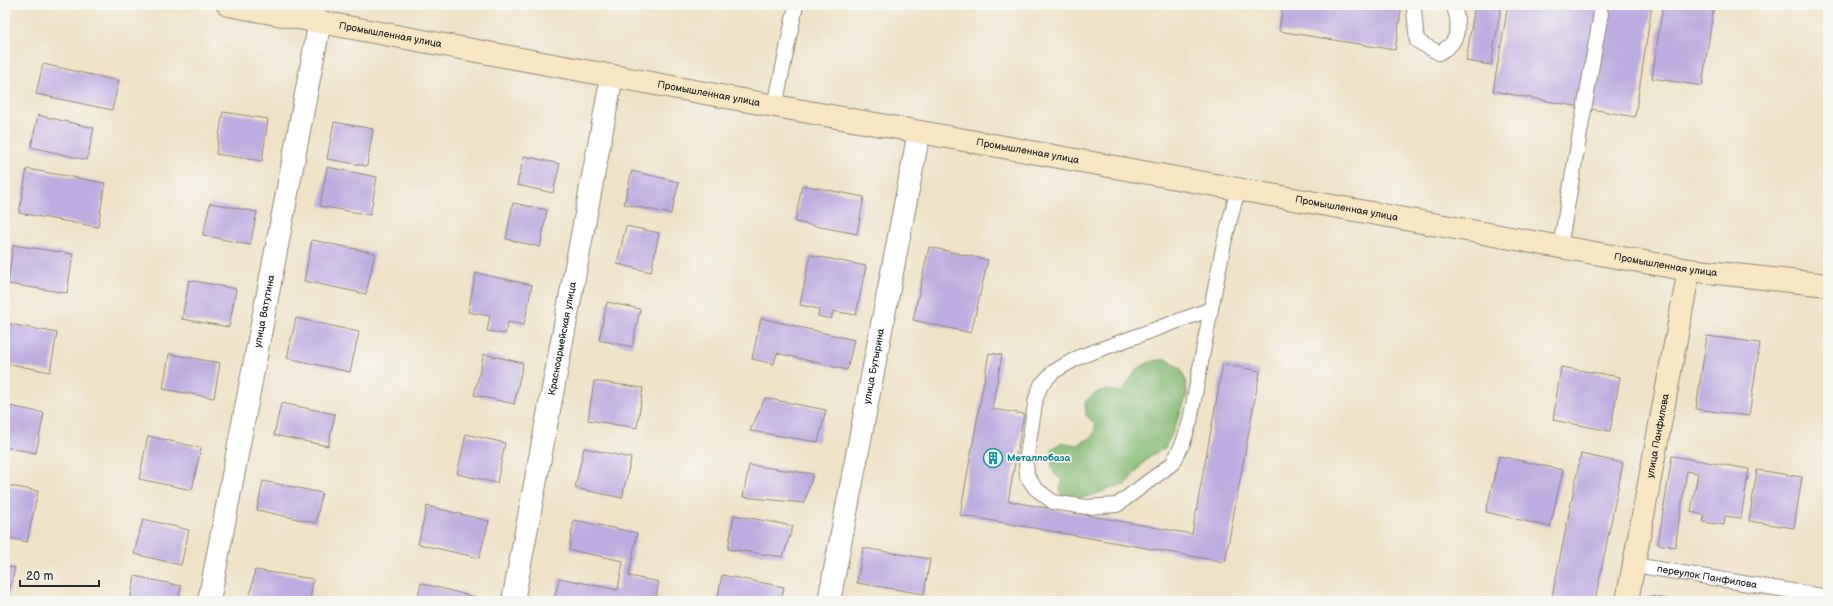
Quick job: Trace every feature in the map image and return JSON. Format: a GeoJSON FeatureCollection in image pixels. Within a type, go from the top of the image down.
{"type":"FeatureCollection","features":[{"type":"Feature","properties":{"kind":"street","name":"Промышленная улица"},"geometry":{"type":"LineString","coordinates":[[228,5],[775,106],[1689,270],[1828,285]]}},
{"type":"Feature","properties":{"kind":"street","name":"улица Ватутина"},"geometry":{"type":"LineString","coordinates":[[209,601],[320,21]]}},
{"type":"Feature","properties":{"kind":"street","name":"Красноармейская улица"},"geometry":{"type":"LineString","coordinates":[[513,601],[612,76]]}},
{"type":"Feature","properties":{"kind":"street","name":"улица Бутырина"},"geometry":{"type":"LineString","coordinates":[[829,601],[919,132]]}},
{"type":"Feature","properties":{"kind":"street","name":"улица Панфилова"},"geometry":{"type":"LineString","coordinates":[[1627,601],[1689,270]]}},
{"type":"Feature","properties":{"kind":"lane"},"geometry":{"type":"LineString","coordinates":[[775,106],[796,5]]}},
{"type":"Feature","properties":{"kind":"lane"},"geometry":{"type":"LineString","coordinates":[[1415,5],[1414,10],[1417,41],[1439,53],[1452,44],[1458,30],[1456,12],[1453,5]]}},
{"type":"Feature","properties":{"kind":"lane"},"geometry":{"type":"LineString","coordinates":[[1560,247],[1602,13]]}},
{"type":"Feature","properties":{"kind":"lane"},"geometry":{"type":"LineString","coordinates":[[1211,309],[1079,357],[1053,372],[1041,385],[1036,398],[1026,461],[1027,476],[1035,488],[1053,502],[1086,507],[1117,505],[1173,463],[1183,443],[1190,421],[1224,243],[1238,189]]}},
{"type":"Feature","properties":{"kind":"lane","name":"переулок Панфилова"},"geometry":{"type":"LineString","coordinates":[[1634,565],[1828,596]]}},
{"type":"Feature","properties":{"kind":"green space"},"geometry":{"type":"Polygon","coordinates":[[[1166,359],[1180,368],[1186,381],[1187,396],[1164,449],[1155,453],[1143,463],[1125,485],[1090,496],[1073,499],[1061,495],[1060,487],[1063,480],[1055,475],[1052,465],[1052,449],[1062,442],[1076,445],[1091,438],[1095,431],[1095,425],[1086,415],[1085,402],[1098,392],[1111,390],[1123,392],[1139,368],[1150,362],[1166,359]]]}},
{"type":"Feature","properties":{"kind":"building"},"geometry":{"type":"Polygon","coordinates":[[[1283,5],[1402,5],[1395,50],[1279,31],[1283,5]]]}},
{"type":"Feature","properties":{"kind":"building"},"geometry":{"type":"Polygon","coordinates":[[[1475,5],[1501,7],[1491,65],[1466,61],[1475,5]]]}},
{"type":"Feature","properties":{"kind":"building"},"geometry":{"type":"Polygon","coordinates":[[[1508,5],[1652,5],[1635,117],[1493,91],[1508,5]]]}},
{"type":"Feature","properties":{"kind":"building"},"geometry":{"type":"Polygon","coordinates":[[[1663,5],[1714,5],[1702,86],[1652,78],[1663,5]]]}},
{"type":"Feature","properties":{"kind":"building"},"geometry":{"type":"Polygon","coordinates":[[[43,64],[119,81],[112,110],[36,94],[43,64]]]}},
{"type":"Feature","properties":{"kind":"building"},"geometry":{"type":"Polygon","coordinates":[[[223,112],[268,119],[262,161],[216,154],[223,112]]]}},
{"type":"Feature","properties":{"kind":"building"},"geometry":{"type":"Polygon","coordinates":[[[38,115],[94,128],[87,160],[31,147],[38,115]]]}},
{"type":"Feature","properties":{"kind":"building"},"geometry":{"type":"Polygon","coordinates":[[[334,122],[373,129],[367,166],[327,159],[334,122]]]}},
{"type":"Feature","properties":{"kind":"building"},"geometry":{"type":"Polygon","coordinates":[[[524,156],[560,164],[553,193],[517,185],[524,156]]]}},
{"type":"Feature","properties":{"kind":"building"},"geometry":{"type":"Polygon","coordinates":[[[327,167],[377,177],[370,215],[320,206],[327,167]]]}},
{"type":"Feature","properties":{"kind":"building"},"geometry":{"type":"Polygon","coordinates":[[[27,169],[105,183],[98,227],[19,213],[27,169]]]}},
{"type":"Feature","properties":{"kind":"building"},"geometry":{"type":"Polygon","coordinates":[[[632,171],[679,182],[671,214],[624,204],[632,171]]]}},
{"type":"Feature","properties":{"kind":"building"},"geometry":{"type":"Polygon","coordinates":[[[802,185],[864,197],[857,234],[795,222],[802,185]]]}},
{"type":"Feature","properties":{"kind":"building"},"geometry":{"type":"Polygon","coordinates":[[[210,203],[257,212],[250,245],[203,235],[210,203]]]}},
{"type":"Feature","properties":{"kind":"building"},"geometry":{"type":"Polygon","coordinates":[[[513,203],[547,210],[540,247],[506,239],[513,203]]]}},
{"type":"Feature","properties":{"kind":"building"},"geometry":{"type":"Polygon","coordinates":[[[626,226],[659,233],[651,272],[617,264],[626,226]]]}},
{"type":"Feature","properties":{"kind":"building"},"geometry":{"type":"Polygon","coordinates":[[[312,240],[375,253],[366,294],[304,281],[312,240]]]}},
{"type":"Feature","properties":{"kind":"building"},"geometry":{"type":"Polygon","coordinates":[[[13,245],[73,254],[67,293],[8,284],[13,245]]]}},
{"type":"Feature","properties":{"kind":"building"},"geometry":{"type":"Polygon","coordinates":[[[929,247],[988,260],[971,333],[913,320],[929,247]]]}},
{"type":"Feature","properties":{"kind":"building"},"geometry":{"type":"Polygon","coordinates":[[[810,255],[866,266],[856,315],[833,311],[831,319],[818,316],[819,309],[800,305],[810,255]]]}},
{"type":"Feature","properties":{"kind":"building"},"geometry":{"type":"Polygon","coordinates":[[[476,273],[532,285],[524,325],[508,322],[505,334],[487,331],[490,316],[468,312],[476,273]]]}},
{"type":"Feature","properties":{"kind":"building"},"geometry":{"type":"Polygon","coordinates":[[[189,280],[236,289],[229,327],[182,319],[189,280]]]}},
{"type":"Feature","properties":{"kind":"building"},"geometry":{"type":"Polygon","coordinates":[[[607,302],[640,309],[632,347],[599,340],[607,302]]]}},
{"type":"Feature","properties":{"kind":"building"},"geometry":{"type":"Polygon","coordinates":[[[296,318],[359,332],[350,372],[287,358],[296,318]]]}},
{"type":"Feature","properties":{"kind":"building"},"geometry":{"type":"Polygon","coordinates":[[[761,318],[854,340],[847,370],[777,353],[774,364],[752,359],[761,318]]]}},
{"type":"Feature","properties":{"kind":"building"},"geometry":{"type":"Polygon","coordinates":[[[5,323],[57,333],[50,372],[5,363],[5,323]]]}},
{"type":"Feature","properties":{"kind":"building"},"geometry":{"type":"Polygon","coordinates":[[[1707,336],[1760,343],[1749,416],[1696,409],[1707,336]]]}},
{"type":"Feature","properties":{"kind":"building","name":"Металлобаза"},"geometry":{"type":"Polygon","coordinates":[[[989,353],[1002,355],[992,409],[1024,414],[1008,501],[1192,534],[1223,364],[1260,371],[1225,562],[960,515],[989,353]]]}},
{"type":"Feature","properties":{"kind":"building"},"geometry":{"type":"Polygon","coordinates":[[[169,354],[220,363],[214,398],[163,389],[169,354]]]}},
{"type":"Feature","properties":{"kind":"building"},"geometry":{"type":"Polygon","coordinates":[[[484,354],[523,363],[514,404],[474,395],[484,354]]]}},
{"type":"Feature","properties":{"kind":"building"},"geometry":{"type":"Polygon","coordinates":[[[1561,367],[1620,377],[1610,431],[1553,420],[1561,367]]]}},
{"type":"Feature","properties":{"kind":"building"},"geometry":{"type":"Polygon","coordinates":[[[594,381],[643,388],[637,428],[588,420],[594,381]]]}},
{"type":"Feature","properties":{"kind":"building"},"geometry":{"type":"Polygon","coordinates":[[[765,398],[826,410],[818,442],[750,431],[765,398]]]}},
{"type":"Feature","properties":{"kind":"building"},"geometry":{"type":"Polygon","coordinates":[[[281,403],[335,414],[328,446],[274,435],[281,403]]]}},
{"type":"Feature","properties":{"kind":"building"},"geometry":{"type":"Polygon","coordinates":[[[5,405],[44,413],[36,453],[5,447],[5,405]]]}},
{"type":"Feature","properties":{"kind":"building"},"geometry":{"type":"Polygon","coordinates":[[[466,434],[505,443],[497,483],[457,474],[466,434]]]}},
{"type":"Feature","properties":{"kind":"building"},"geometry":{"type":"Polygon","coordinates":[[[148,436],[201,448],[192,490],[139,479],[148,436]]]}},
{"type":"Feature","properties":{"kind":"building"},"geometry":{"type":"Polygon","coordinates":[[[584,448],[631,458],[622,498],[575,488],[584,448]]]}},
{"type":"Feature","properties":{"kind":"building"},"geometry":{"type":"Polygon","coordinates":[[[1581,454],[1623,463],[1595,601],[1573,601],[1552,597],[1581,454]]]}},
{"type":"Feature","properties":{"kind":"building"},"geometry":{"type":"Polygon","coordinates":[[[1499,456],[1563,470],[1550,527],[1486,512],[1499,456]]]}},
{"type":"Feature","properties":{"kind":"building"},"geometry":{"type":"Polygon","coordinates":[[[1672,456],[1749,469],[1741,518],[1725,516],[1724,525],[1703,522],[1704,515],[1691,512],[1698,473],[1687,471],[1675,547],[1658,544],[1672,456]]]}},
{"type":"Feature","properties":{"kind":"building"},"geometry":{"type":"Polygon","coordinates":[[[749,465],[813,474],[804,503],[743,497],[749,465]]]}},
{"type":"Feature","properties":{"kind":"building"},"geometry":{"type":"Polygon","coordinates":[[[1757,470],[1802,477],[1794,528],[1749,521],[1757,470]]]}},
{"type":"Feature","properties":{"kind":"building"},"geometry":{"type":"Polygon","coordinates":[[[263,481],[322,493],[316,523],[257,510],[263,481]]]}},
{"type":"Feature","properties":{"kind":"building"},"geometry":{"type":"Polygon","coordinates":[[[5,485],[38,491],[27,542],[5,537],[5,485]]]}},
{"type":"Feature","properties":{"kind":"building"},"geometry":{"type":"Polygon","coordinates":[[[427,506],[489,521],[479,558],[418,544],[427,506]]]}},
{"type":"Feature","properties":{"kind":"building"},"geometry":{"type":"Polygon","coordinates":[[[734,515],[793,526],[783,557],[728,549],[734,515]]]}},
{"type":"Feature","properties":{"kind":"building"},"geometry":{"type":"Polygon","coordinates":[[[143,519],[189,530],[181,565],[134,554],[143,519]]]}},
{"type":"Feature","properties":{"kind":"building"},"geometry":{"type":"Polygon","coordinates":[[[574,520],[637,533],[629,576],[659,582],[655,601],[554,601],[559,578],[618,590],[623,561],[569,550],[574,520]]]}},
{"type":"Feature","properties":{"kind":"building"},"geometry":{"type":"Polygon","coordinates":[[[863,548],[930,559],[924,594],[857,583],[863,548]]]}},
{"type":"Feature","properties":{"kind":"building"},"geometry":{"type":"Polygon","coordinates":[[[5,566],[15,568],[7,600],[5,600],[5,566]]]}},
{"type":"Feature","properties":{"kind":"building"},"geometry":{"type":"Polygon","coordinates":[[[255,570],[313,579],[310,601],[249,601],[255,570]]]}},
{"type":"Feature","properties":{"kind":"building"},"geometry":{"type":"Polygon","coordinates":[[[722,575],[784,587],[781,601],[717,601],[722,575]]]}},
{"type":"Feature","properties":{"kind":"building"},"geometry":{"type":"Polygon","coordinates":[[[135,576],[181,586],[178,601],[130,601],[135,576]]]}},
{"type":"Feature","properties":{"kind":"building"},"geometry":{"type":"Polygon","coordinates":[[[421,583],[475,597],[473,601],[417,601],[421,583]]]}},
{"type":"Feature","properties":{"kind":"building"},"geometry":{"type":"Polygon","coordinates":[[[1650,596],[1673,600],[1673,601],[1649,601],[1650,596]]]}},
{"type":"Feature","properties":{"kind":"place","name":"Металлобаза"},"geometry":{"type":"Point","coordinates":[993,458]}}]}
